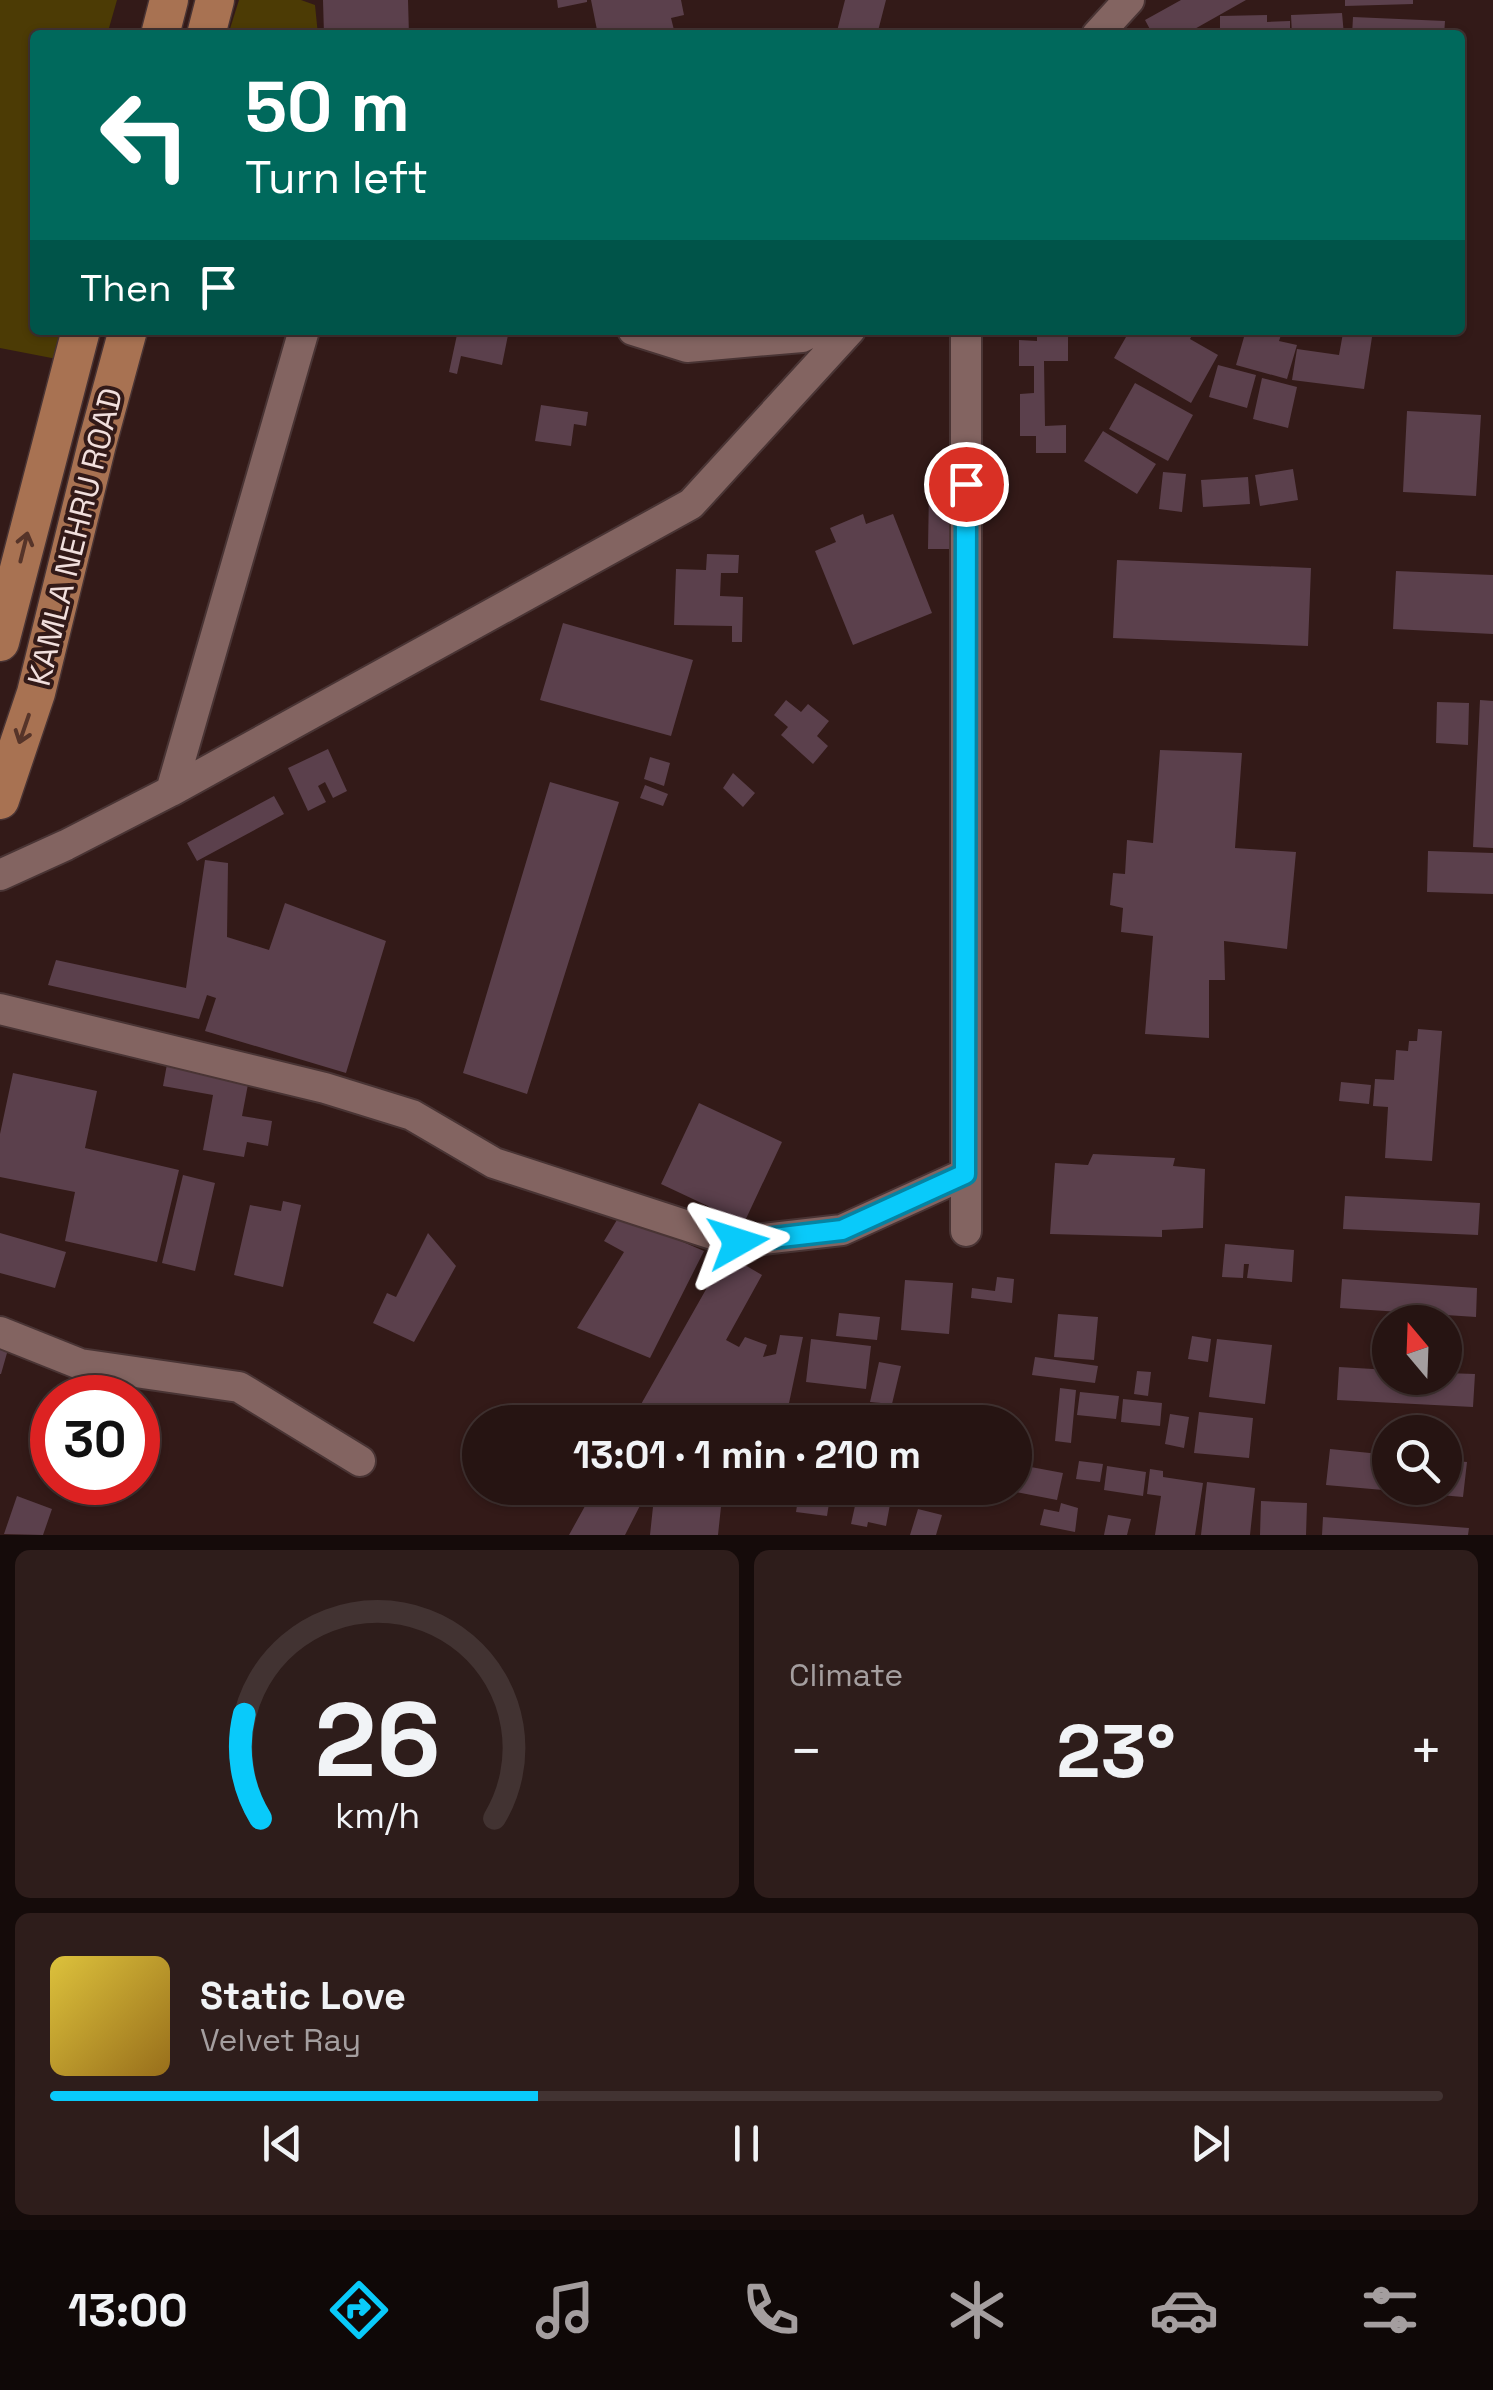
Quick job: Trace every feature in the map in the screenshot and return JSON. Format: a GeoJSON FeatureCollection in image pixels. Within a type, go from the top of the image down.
{"type":"FeatureCollection","features":[{"type":"Feature","properties":{"kind":"main road"},"geometry":{"type":"LineString","coordinates":[[161,30],[169,0]]}},
{"type":"Feature","properties":{"kind":"main road"},"geometry":{"type":"LineString","coordinates":[[207,30],[214,0]]}},
{"type":"Feature","properties":{"kind":"main road","name":"KAMLA NEHRU ROAD"},"geometry":{"type":"LineString","coordinates":[[0,642],[80,335]]}},
{"type":"Feature","properties":{"kind":"main road","name":"KAMLA NEHRU ROAD"},"geometry":{"type":"LineString","coordinates":[[0,800],[36,693],[127,335]]}},
{"type":"Feature","properties":{"kind":"street"},"geometry":{"type":"LineString","coordinates":[[1102,30],[1129,0]]}},
{"type":"Feature","properties":{"kind":"street"},"geometry":{"type":"LineString","coordinates":[[171,790],[303,335]]}},
{"type":"Feature","properties":{"kind":"street"},"geometry":{"type":"LineString","coordinates":[[651,335],[687,346],[806,335]]}},
{"type":"Feature","properties":{"kind":"street"},"geometry":{"type":"LineString","coordinates":[[0,875],[171,790],[691,504],[845,335]]}},
{"type":"Feature","properties":{"kind":"street"},"geometry":{"type":"LineString","coordinates":[[966,335],[966,1231]]}},
{"type":"Feature","properties":{"kind":"street"},"geometry":{"type":"LineString","coordinates":[[0,1009],[325,1088],[412,1114],[494,1163],[738,1242],[842,1230],[965,1174]]}},
{"type":"Feature","properties":{"kind":"street"},"geometry":{"type":"LineString","coordinates":[[0,1332],[80,1364],[239,1387],[360,1461]]}},
{"type":"Feature","properties":{"kind":"shaded area"},"geometry":{"type":"Polygon","coordinates":[[[0,0],[117,0],[108,30],[30,30],[30,335],[64,335],[62,360],[0,348],[0,0]]]}},
{"type":"Feature","properties":{"kind":"shaded area"},"geometry":{"type":"Polygon","coordinates":[[[239,0],[301,0],[315,5],[318,30],[230,30],[239,0]]]}},
{"type":"Feature","properties":{"kind":"building"},"geometry":{"type":"Polygon","coordinates":[[[323,0],[408,0],[409,30],[324,30],[323,0]]]}},
{"type":"Feature","properties":{"kind":"building"},"geometry":{"type":"Polygon","coordinates":[[[557,0],[587,0],[587,2],[558,8],[557,0]]]}},
{"type":"Feature","properties":{"kind":"building"},"geometry":{"type":"Polygon","coordinates":[[[591,0],[681,0],[684,15],[671,18],[674,30],[597,30],[591,0]]]}},
{"type":"Feature","properties":{"kind":"building"},"geometry":{"type":"Polygon","coordinates":[[[845,0],[886,0],[878,30],[837,30],[845,0]]]}},
{"type":"Feature","properties":{"kind":"building"},"geometry":{"type":"Polygon","coordinates":[[[1181,0],[1246,0],[1193,30],[1150,30],[1145,20],[1181,0]]]}},
{"type":"Feature","properties":{"kind":"building"},"geometry":{"type":"Polygon","coordinates":[[[1345,0],[1413,0],[1413,4],[1345,6],[1345,0]]]}},
{"type":"Feature","properties":{"kind":"building"},"geometry":{"type":"Polygon","coordinates":[[[1342,13],[1344,30],[1292,30],[1291,15],[1342,13]]]}},
{"type":"Feature","properties":{"kind":"building"},"geometry":{"type":"Polygon","coordinates":[[[1267,15],[1267,22],[1290,21],[1290,30],[1220,30],[1220,16],[1267,15]]]}},
{"type":"Feature","properties":{"kind":"building"},"geometry":{"type":"Polygon","coordinates":[[[1353,17],[1445,21],[1444,30],[1352,30],[1353,17]]]}},
{"type":"Feature","properties":{"kind":"building"},"geometry":{"type":"Polygon","coordinates":[[[457,335],[508,335],[502,365],[461,356],[457,374],[449,372],[457,335]]]}},
{"type":"Feature","properties":{"kind":"building"},"geometry":{"type":"Polygon","coordinates":[[[1037,335],[1068,335],[1068,361],[1044,361],[1045,426],[1066,425],[1066,453],[1036,453],[1036,436],[1020,436],[1020,394],[1034,393],[1034,366],[1019,366],[1019,340],[1037,341],[1037,335]]]}},
{"type":"Feature","properties":{"kind":"building"},"geometry":{"type":"Polygon","coordinates":[[[1127,335],[1192,335],[1190,339],[1218,355],[1191,403],[1114,358],[1127,335]]]}},
{"type":"Feature","properties":{"kind":"building"},"geometry":{"type":"Polygon","coordinates":[[[1245,335],[1281,335],[1279,341],[1297,345],[1287,379],[1236,365],[1245,335]]]}},
{"type":"Feature","properties":{"kind":"building"},"geometry":{"type":"Polygon","coordinates":[[[1343,335],[1372,337],[1364,389],[1292,380],[1297,349],[1339,355],[1343,335]]]}},
{"type":"Feature","properties":{"kind":"building"},"geometry":{"type":"Polygon","coordinates":[[[1218,365],[1256,375],[1247,408],[1209,397],[1218,365]]]}},
{"type":"Feature","properties":{"kind":"building"},"geometry":{"type":"Polygon","coordinates":[[[1262,378],[1297,387],[1288,428],[1253,419],[1262,378]]]}},
{"type":"Feature","properties":{"kind":"building"},"geometry":{"type":"Polygon","coordinates":[[[1135,383],[1193,415],[1168,461],[1109,429],[1135,383]]]}},
{"type":"Feature","properties":{"kind":"building"},"geometry":{"type":"Polygon","coordinates":[[[541,405],[588,412],[586,426],[574,424],[571,446],[535,441],[541,405]]]}},
{"type":"Feature","properties":{"kind":"building"},"geometry":{"type":"Polygon","coordinates":[[[1407,411],[1481,415],[1476,496],[1403,492],[1407,411]]]}},
{"type":"Feature","properties":{"kind":"building"},"geometry":{"type":"Polygon","coordinates":[[[1103,431],[1156,464],[1137,494],[1084,461],[1103,431]]]}},
{"type":"Feature","properties":{"kind":"building"},"geometry":{"type":"Polygon","coordinates":[[[1293,469],[1298,500],[1260,506],[1255,475],[1293,469]]]}},
{"type":"Feature","properties":{"kind":"building"},"geometry":{"type":"Polygon","coordinates":[[[1163,472],[1186,474],[1182,512],[1159,509],[1163,472]]]}},
{"type":"Feature","properties":{"kind":"building"},"geometry":{"type":"Polygon","coordinates":[[[1248,477],[1250,504],[1203,507],[1201,480],[1248,477]]]}},
{"type":"Feature","properties":{"kind":"building"},"geometry":{"type":"Polygon","coordinates":[[[929,490],[954,491],[953,549],[928,549],[929,490]]]}},
{"type":"Feature","properties":{"kind":"building"},"geometry":{"type":"Polygon","coordinates":[[[863,514],[866,524],[893,514],[932,613],[853,645],[815,551],[836,542],[830,528],[863,514]]]}},
{"type":"Feature","properties":{"kind":"building"},"geometry":{"type":"Polygon","coordinates":[[[707,554],[739,555],[738,573],[721,573],[720,596],[743,597],[742,642],[732,642],[732,626],[674,625],[676,569],[706,570],[707,554]]]}},
{"type":"Feature","properties":{"kind":"building"},"geometry":{"type":"Polygon","coordinates":[[[1117,560],[1311,568],[1308,646],[1113,638],[1117,560]]]}},
{"type":"Feature","properties":{"kind":"building"},"geometry":{"type":"Polygon","coordinates":[[[1396,571],[1493,575],[1493,634],[1393,629],[1396,571]]]}},
{"type":"Feature","properties":{"kind":"building"},"geometry":{"type":"Polygon","coordinates":[[[563,623],[693,660],[671,736],[540,700],[563,623]]]}},
{"type":"Feature","properties":{"kind":"building"},"geometry":{"type":"Polygon","coordinates":[[[786,700],[801,712],[808,704],[829,721],[817,736],[828,746],[813,764],[781,735],[788,727],[774,715],[786,700]]]}},
{"type":"Feature","properties":{"kind":"building"},"geometry":{"type":"Polygon","coordinates":[[[1480,700],[1493,701],[1493,848],[1473,847],[1480,700]]]}},
{"type":"Feature","properties":{"kind":"building"},"geometry":{"type":"Polygon","coordinates":[[[1437,702],[1469,703],[1468,745],[1436,743],[1437,702]]]}},
{"type":"Feature","properties":{"kind":"building"},"geometry":{"type":"Polygon","coordinates":[[[328,749],[347,791],[333,798],[325,782],[318,786],[326,802],[308,811],[288,768],[328,749]]]}},
{"type":"Feature","properties":{"kind":"building"},"geometry":{"type":"Polygon","coordinates":[[[1160,750],[1242,753],[1235,848],[1296,852],[1287,949],[1224,941],[1225,980],[1209,980],[1209,1038],[1145,1034],[1153,936],[1121,932],[1123,908],[1110,905],[1113,873],[1125,874],[1127,840],[1153,843],[1160,750]]]}},
{"type":"Feature","properties":{"kind":"building"},"geometry":{"type":"Polygon","coordinates":[[[650,757],[670,763],[664,786],[644,779],[650,757]]]}},
{"type":"Feature","properties":{"kind":"building"},"geometry":{"type":"Polygon","coordinates":[[[733,773],[755,793],[743,807],[723,788],[733,773]]]}},
{"type":"Feature","properties":{"kind":"building"},"geometry":{"type":"Polygon","coordinates":[[[550,782],[619,802],[527,1094],[463,1073],[550,782]]]}},
{"type":"Feature","properties":{"kind":"building"},"geometry":{"type":"Polygon","coordinates":[[[645,785],[668,794],[663,806],[640,798],[645,785]]]}},
{"type":"Feature","properties":{"kind":"building"},"geometry":{"type":"Polygon","coordinates":[[[274,796],[284,814],[197,861],[187,843],[274,796]]]}},
{"type":"Feature","properties":{"kind":"building"},"geometry":{"type":"Polygon","coordinates":[[[1428,851],[1493,853],[1493,894],[1427,892],[1428,851]]]}},
{"type":"Feature","properties":{"kind":"building"},"geometry":{"type":"Polygon","coordinates":[[[205,860],[228,863],[227,937],[269,950],[285,903],[386,941],[346,1073],[205,1031],[216,998],[207,995],[199,1019],[48,985],[56,960],[186,988],[205,860]]]}},
{"type":"Feature","properties":{"kind":"building"},"geometry":{"type":"Polygon","coordinates":[[[1418,1029],[1442,1031],[1432,1161],[1385,1158],[1388,1107],[1373,1106],[1375,1079],[1394,1080],[1396,1050],[1408,1051],[1409,1041],[1417,1041],[1418,1029]]]}},
{"type":"Feature","properties":{"kind":"building"},"geometry":{"type":"Polygon","coordinates":[[[167,1064],[249,1079],[242,1116],[272,1121],[268,1146],[247,1142],[244,1157],[203,1150],[213,1095],[163,1086],[167,1064]]]}},
{"type":"Feature","properties":{"kind":"building"},"geometry":{"type":"Polygon","coordinates":[[[13,1073],[97,1091],[85,1148],[179,1170],[157,1262],[65,1241],[75,1192],[0,1177],[0,1134],[13,1073]]]}},
{"type":"Feature","properties":{"kind":"building"},"geometry":{"type":"Polygon","coordinates":[[[1341,1082],[1371,1085],[1369,1104],[1339,1101],[1341,1082]]]}},
{"type":"Feature","properties":{"kind":"building"},"geometry":{"type":"Polygon","coordinates":[[[699,1103],[782,1142],[744,1223],[661,1184],[699,1103]]]}},
{"type":"Feature","properties":{"kind":"building"},"geometry":{"type":"Polygon","coordinates":[[[1093,1154],[1175,1158],[1173,1166],[1205,1169],[1203,1228],[1162,1230],[1162,1237],[1050,1234],[1055,1163],[1088,1165],[1093,1154]]]}},
{"type":"Feature","properties":{"kind":"building"},"geometry":{"type":"Polygon","coordinates":[[[183,1175],[215,1183],[195,1271],[162,1263],[183,1175]]]}},
{"type":"Feature","properties":{"kind":"building"},"geometry":{"type":"Polygon","coordinates":[[[1345,1196],[1480,1203],[1478,1235],[1343,1229],[1345,1196]]]}},
{"type":"Feature","properties":{"kind":"building"},"geometry":{"type":"Polygon","coordinates":[[[283,1201],[301,1205],[283,1287],[234,1275],[250,1205],[281,1211],[283,1201]]]}},
{"type":"Feature","properties":{"kind":"building"},"geometry":{"type":"Polygon","coordinates":[[[620,1215],[704,1251],[650,1358],[577,1328],[624,1252],[604,1241],[620,1215]]]}},
{"type":"Feature","properties":{"kind":"building"},"geometry":{"type":"Polygon","coordinates":[[[0,1233],[66,1252],[55,1288],[0,1273],[0,1233]]]}},
{"type":"Feature","properties":{"kind":"building"},"geometry":{"type":"Polygon","coordinates":[[[428,1233],[456,1266],[414,1342],[373,1323],[387,1293],[396,1297],[428,1233]]]}},
{"type":"Feature","properties":{"kind":"building"},"geometry":{"type":"Polygon","coordinates":[[[1225,1244],[1294,1250],[1292,1282],[1247,1278],[1249,1264],[1244,1264],[1243,1278],[1222,1277],[1225,1244]]]}},
{"type":"Feature","properties":{"kind":"building"},"geometry":{"type":"Polygon","coordinates":[[[726,1254],[762,1275],[726,1340],[739,1347],[745,1337],[767,1345],[763,1357],[776,1354],[780,1335],[803,1337],[789,1405],[641,1405],[726,1254]]]}},
{"type":"Feature","properties":{"kind":"building"},"geometry":{"type":"Polygon","coordinates":[[[997,1277],[1014,1279],[1012,1303],[971,1298],[972,1288],[995,1291],[997,1277]]]}},
{"type":"Feature","properties":{"kind":"building"},"geometry":{"type":"Polygon","coordinates":[[[1342,1279],[1477,1288],[1476,1317],[1462,1316],[1462,1305],[1340,1308],[1342,1279]]]}},
{"type":"Feature","properties":{"kind":"building"},"geometry":{"type":"Polygon","coordinates":[[[905,1280],[953,1283],[949,1334],[901,1330],[905,1280]]]}},
{"type":"Feature","properties":{"kind":"building"},"geometry":{"type":"Polygon","coordinates":[[[839,1313],[880,1317],[877,1340],[836,1336],[839,1313]]]}},
{"type":"Feature","properties":{"kind":"building"},"geometry":{"type":"Polygon","coordinates":[[[1058,1314],[1098,1317],[1094,1360],[1054,1357],[1058,1314]]]}},
{"type":"Feature","properties":{"kind":"building"},"geometry":{"type":"Polygon","coordinates":[[[0,1336],[11,1339],[1,1374],[0,1374],[0,1336]]]}},
{"type":"Feature","properties":{"kind":"building"},"geometry":{"type":"Polygon","coordinates":[[[1192,1336],[1211,1339],[1208,1362],[1188,1359],[1192,1336]]]}},
{"type":"Feature","properties":{"kind":"building"},"geometry":{"type":"Polygon","coordinates":[[[811,1339],[871,1346],[866,1389],[806,1382],[811,1339]]]}},
{"type":"Feature","properties":{"kind":"building"},"geometry":{"type":"Polygon","coordinates":[[[1217,1339],[1272,1345],[1265,1404],[1209,1397],[1217,1339]]]}},
{"type":"Feature","properties":{"kind":"building"},"geometry":{"type":"Polygon","coordinates":[[[1035,1357],[1098,1366],[1095,1383],[1032,1375],[1035,1357]]]}},
{"type":"Feature","properties":{"kind":"building"},"geometry":{"type":"Polygon","coordinates":[[[879,1362],[901,1366],[892,1404],[870,1402],[879,1362]]]}},
{"type":"Feature","properties":{"kind":"building"},"geometry":{"type":"Polygon","coordinates":[[[1339,1367],[1372,1369],[1372,1395],[1462,1395],[1462,1374],[1475,1374],[1473,1407],[1337,1400],[1339,1367]]]}},
{"type":"Feature","properties":{"kind":"building"},"geometry":{"type":"Polygon","coordinates":[[[1137,1371],[1151,1372],[1148,1396],[1134,1394],[1137,1371]]]}},
{"type":"Feature","properties":{"kind":"building"},"geometry":{"type":"Polygon","coordinates":[[[1060,1388],[1076,1390],[1071,1443],[1055,1441],[1060,1388]]]}},
{"type":"Feature","properties":{"kind":"building"},"geometry":{"type":"Polygon","coordinates":[[[1080,1392],[1119,1396],[1116,1419],[1077,1415],[1080,1392]]]}},
{"type":"Feature","properties":{"kind":"building"},"geometry":{"type":"Polygon","coordinates":[[[1123,1399],[1162,1403],[1160,1426],[1121,1422],[1123,1399]]]}},
{"type":"Feature","properties":{"kind":"building"},"geometry":{"type":"Polygon","coordinates":[[[1199,1412],[1253,1418],[1249,1458],[1194,1453],[1199,1412]]]}},
{"type":"Feature","properties":{"kind":"building"},"geometry":{"type":"Polygon","coordinates":[[[1170,1414],[1189,1417],[1184,1448],[1165,1444],[1170,1414]]]}},
{"type":"Feature","properties":{"kind":"building"},"geometry":{"type":"Polygon","coordinates":[[[1330,1449],[1372,1453],[1372,1489],[1326,1485],[1330,1449]]]}},
{"type":"Feature","properties":{"kind":"building"},"geometry":{"type":"Polygon","coordinates":[[[1079,1461],[1103,1464],[1100,1482],[1076,1479],[1079,1461]]]}},
{"type":"Feature","properties":{"kind":"building"},"geometry":{"type":"Polygon","coordinates":[[[1462,1462],[1467,1462],[1462,1497],[1462,1462]]]}},
{"type":"Feature","properties":{"kind":"building"},"geometry":{"type":"Polygon","coordinates":[[[1107,1466],[1146,1472],[1143,1496],[1104,1490],[1107,1466]]]}},
{"type":"Feature","properties":{"kind":"building"},"geometry":{"type":"Polygon","coordinates":[[[1032,1467],[1063,1473],[1057,1500],[1032,1495],[1032,1467]]]}},
{"type":"Feature","properties":{"kind":"building"},"geometry":{"type":"Polygon","coordinates":[[[1150,1469],[1163,1471],[1163,1477],[1203,1483],[1195,1535],[1155,1535],[1161,1496],[1147,1494],[1150,1469]]]}},
{"type":"Feature","properties":{"kind":"building"},"geometry":{"type":"Polygon","coordinates":[[[1207,1482],[1255,1488],[1250,1535],[1201,1535],[1207,1482]]]}},
{"type":"Feature","properties":{"kind":"building"},"geometry":{"type":"Polygon","coordinates":[[[17,1496],[30,1501],[30,1505],[52,1509],[43,1535],[4,1534],[17,1496]]]}},
{"type":"Feature","properties":{"kind":"building"},"geometry":{"type":"Polygon","coordinates":[[[1261,1501],[1307,1503],[1306,1535],[1260,1535],[1261,1501]]]}},
{"type":"Feature","properties":{"kind":"building"},"geometry":{"type":"Polygon","coordinates":[[[1061,1503],[1078,1508],[1075,1532],[1040,1525],[1044,1509],[1059,1512],[1061,1503]]]}},
{"type":"Feature","properties":{"kind":"building"},"geometry":{"type":"Polygon","coordinates":[[[586,1505],[640,1505],[625,1535],[569,1535],[586,1505]]]}},
{"type":"Feature","properties":{"kind":"building"},"geometry":{"type":"Polygon","coordinates":[[[653,1505],[721,1505],[718,1535],[650,1535],[653,1505]]]}},
{"type":"Feature","properties":{"kind":"building"},"geometry":{"type":"Polygon","coordinates":[[[797,1505],[829,1505],[827,1516],[796,1512],[797,1505]]]}},
{"type":"Feature","properties":{"kind":"building"},"geometry":{"type":"Polygon","coordinates":[[[855,1505],[890,1505],[886,1526],[851,1524],[855,1505]]]}},
{"type":"Feature","properties":{"kind":"building"},"geometry":{"type":"Polygon","coordinates":[[[918,1509],[942,1515],[936,1535],[910,1535],[918,1509]]]}},
{"type":"Feature","properties":{"kind":"building"},"geometry":{"type":"Polygon","coordinates":[[[1108,1515],[1131,1519],[1127,1535],[1104,1535],[1108,1515]]]}},
{"type":"Feature","properties":{"kind":"building"},"geometry":{"type":"Polygon","coordinates":[[[1323,1517],[1469,1528],[1468,1535],[1322,1535],[1323,1517]]]}},
{"type":"Feature","properties":{"kind":"route"},"geometry":{"type":"LineString","coordinates":[[738,1242],[842,1230],[965,1174],[966,484]]}}]}
